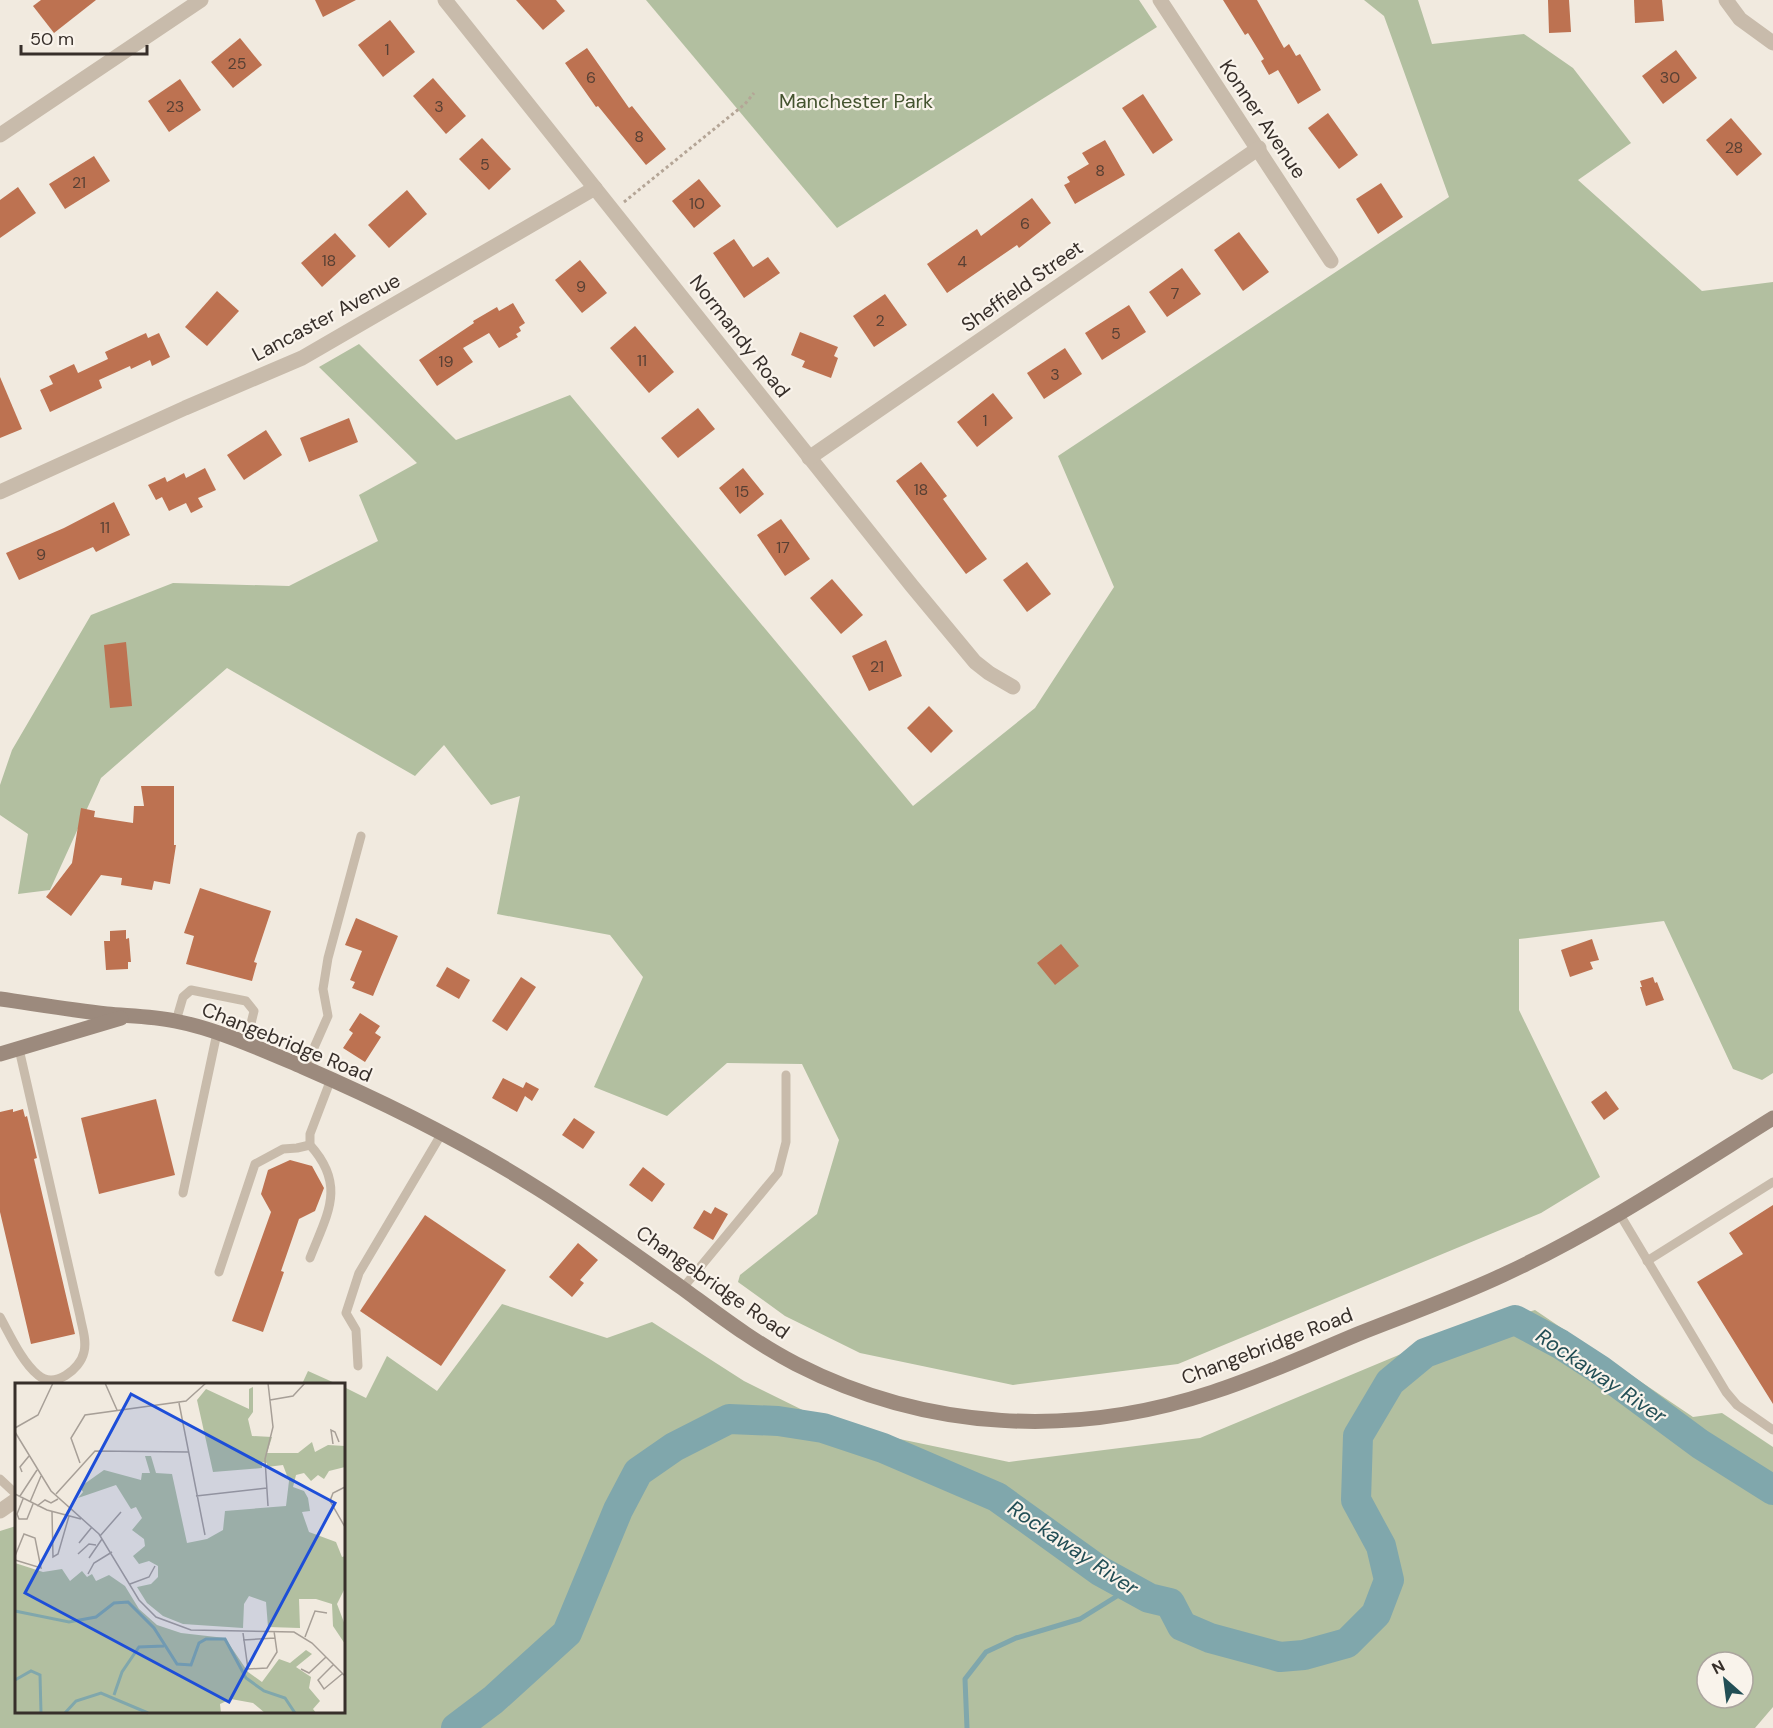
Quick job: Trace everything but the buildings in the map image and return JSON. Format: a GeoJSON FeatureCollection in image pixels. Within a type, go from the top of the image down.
{"type":"FeatureCollection","features":[{"type":"Feature","properties":{"kind":"main road","name":"Changebridge Road"},"geometry":{"type":"LineString","coordinates":[[0,999],[176,1021],[246,1044],[331,1079],[442,1132],[536,1187],[617,1241],[739,1330],[797,1364],[882,1399],[927,1411],[972,1419],[1018,1423],[1111,1417],[1212,1393],[1255,1377],[1502,1276],[1619,1213],[1773,1118]]}},
{"type":"Feature","properties":{"kind":"main road"},"geometry":{"type":"LineString","coordinates":[[0,1054],[128,1016]]}},
{"type":"Feature","properties":{"kind":"street"},"geometry":{"type":"LineString","coordinates":[[0,135],[201,0]]}},
{"type":"Feature","properties":{"kind":"street","name":"Normandy Road"},"geometry":{"type":"LineString","coordinates":[[445,0],[809,458],[975,662],[1012,687]]}},
{"type":"Feature","properties":{"kind":"street","name":"Konner Avenue"},"geometry":{"type":"LineString","coordinates":[[1160,0],[1331,261]]}},
{"type":"Feature","properties":{"kind":"street"},"geometry":{"type":"LineString","coordinates":[[1726,0],[1740,19],[1773,43]]}},
{"type":"Feature","properties":{"kind":"street","name":"Sheffield Street"},"geometry":{"type":"LineString","coordinates":[[809,458],[1259,148]]}},
{"type":"Feature","properties":{"kind":"street","name":"Lancaster Avenue"},"geometry":{"type":"LineString","coordinates":[[0,492],[302,358],[595,188]]}},
{"type":"Feature","properties":{"kind":"street"},"geometry":{"type":"LineString","coordinates":[[0,1511],[15,1501]]}},
{"type":"Feature","properties":{"kind":"lane"},"geometry":{"type":"LineString","coordinates":[[304,1068],[328,1016],[323,989],[328,958],[361,836]]}},
{"type":"Feature","properties":{"kind":"lane"},"geometry":{"type":"LineString","coordinates":[[176,1021],[183,996],[191,990],[246,1001],[254,1011],[246,1044]]}},
{"type":"Feature","properties":{"kind":"lane"},"geometry":{"type":"LineString","coordinates":[[183,1193],[217,1034]]}},
{"type":"Feature","properties":{"kind":"lane"},"geometry":{"type":"LineString","coordinates":[[0,1317],[19,1351],[38,1375],[48,1380],[60,1378],[73,1371],[84,1355],[86,1341],[19,1049]]}},
{"type":"Feature","properties":{"kind":"lane"},"geometry":{"type":"LineString","coordinates":[[682,1289],[778,1173],[786,1142],[786,1075]]}},
{"type":"Feature","properties":{"kind":"lane"},"geometry":{"type":"LineString","coordinates":[[310,1258],[330,1207],[332,1188],[318,1155],[310,1145],[310,1134],[331,1079]]}},
{"type":"Feature","properties":{"kind":"lane"},"geometry":{"type":"LineString","coordinates":[[358,1366],[356,1330],[346,1313],[359,1273],[442,1132]]}},
{"type":"Feature","properties":{"kind":"lane"},"geometry":{"type":"LineString","coordinates":[[219,1272],[255,1164],[283,1149],[310,1145]]}},
{"type":"Feature","properties":{"kind":"lane"},"geometry":{"type":"LineString","coordinates":[[1647,1261],[1773,1182]]}},
{"type":"Feature","properties":{"kind":"lane"},"geometry":{"type":"LineString","coordinates":[[1619,1213],[1726,1392],[1737,1405],[1773,1430]]}},
{"type":"Feature","properties":{"kind":"lane"},"geometry":{"type":"LineString","coordinates":[[0,1479],[15,1493]]}},
{"type":"Feature","properties":{"kind":"path"},"geometry":{"type":"LineString","coordinates":[[613,210],[745,105],[753,93]]}},
{"type":"Feature","properties":{"kind":"green space","name":"Manchester Park"},"geometry":{"type":"Polygon","coordinates":[[[646,0],[1139,0],[1157,27],[837,228],[646,0]]]}},
{"type":"Feature","properties":{"kind":"green space"},"geometry":{"type":"Polygon","coordinates":[[[1364,0],[1418,0],[1432,44],[1524,34],[1573,68],[1631,143],[1578,180],[1702,291],[1773,282],[1773,1073],[1762,1080],[1733,1069],[1664,921],[1519,939],[1519,1010],[1600,1177],[1541,1213],[1178,1364],[1013,1385],[860,1353],[785,1316],[738,1282],[740,1275],[817,1214],[839,1140],[802,1064],[727,1063],[667,1116],[594,1087],[643,977],[610,935],[497,914],[520,796],[491,805],[444,745],[415,776],[227,668],[101,778],[50,890],[18,894],[28,834],[0,815],[0,785],[12,750],[91,615],[173,583],[289,586],[378,541],[359,495],[417,463],[319,367],[359,344],[456,440],[570,395],[913,806],[1035,708],[1114,587],[1058,456],[1449,197],[1384,16],[1364,0]]]}},
{"type":"Feature","properties":{"kind":"green space"},"geometry":{"type":"Polygon","coordinates":[[[502,1304],[607,1338],[652,1322],[744,1381],[833,1425],[1009,1462],[1200,1438],[1516,1306],[1508,1318],[1535,1310],[1693,1417],[1722,1413],[1773,1447],[1773,1707],[1755,1728],[0,1728],[0,1531],[15,1526],[15,1713],[345,1713],[345,1388],[366,1398],[387,1356],[437,1391],[502,1304]]]}},
{"type":"Feature","properties":{"kind":"green space"},"geometry":{"type":"Polygon","coordinates":[[[308,1371],[335,1383],[302,1383],[308,1371]]]}},
{"type":"Feature","properties":{"kind":"waterway","name":"Rockaway River"},"geometry":{"type":"LineString","coordinates":[[456,1728],[493,1700],[567,1633],[618,1510],[638,1472],[674,1447],[729,1419],[778,1421],[823,1428],[883,1448],[997,1497],[1100,1571],[1149,1598],[1170,1603],[1182,1626],[1210,1638],[1280,1657],[1304,1655],[1347,1643],[1376,1614],[1389,1580],[1381,1546],[1356,1500],[1358,1436],[1390,1382],[1425,1353],[1515,1320],[1560,1344],[1600,1370],[1700,1444],[1773,1490]]}},
{"type":"Feature","properties":{"kind":"waterway"},"geometry":{"type":"LineString","coordinates":[[967,1728],[965,1679],[986,1652],[1016,1638],[1080,1619],[1130,1588]]}}]}
